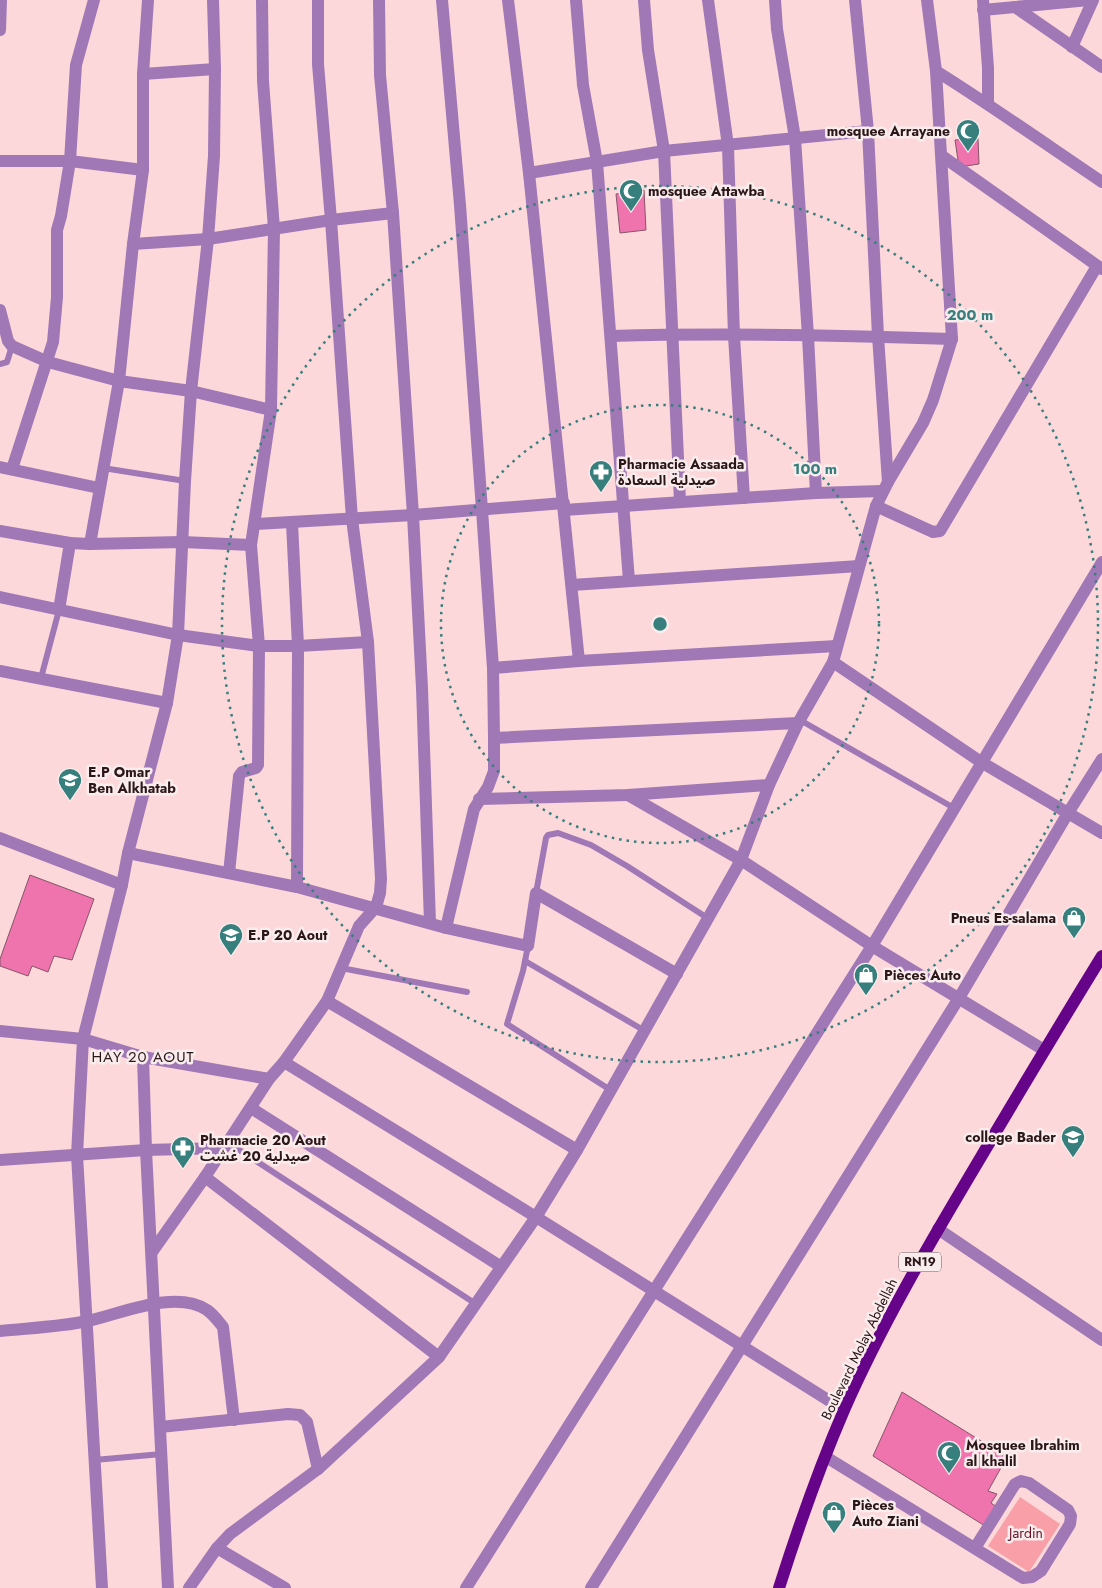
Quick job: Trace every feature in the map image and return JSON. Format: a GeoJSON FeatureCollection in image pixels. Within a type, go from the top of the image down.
{"type":"FeatureCollection","features":[{"type":"Feature","properties":{"kind":"main road","name":"Boulevard Molay Abdellah"},"geometry":{"type":"LineString","coordinates":[[779,1588],[844,1410],[903,1292],[1044,1050],[1102,956]]}},
{"type":"Feature","properties":{"kind":"street"},"geometry":{"type":"LineString","coordinates":[[0,30],[2,0]]}},
{"type":"Feature","properties":{"kind":"street"},"geometry":{"type":"LineString","coordinates":[[94,0],[76,65],[70,161],[57,230],[56,317],[53,342],[48,362],[6,468],[99,488]]}},
{"type":"Feature","properties":{"kind":"street"},"geometry":{"type":"LineString","coordinates":[[90,544],[119,381],[133,244],[143,170],[143,74],[148,0]]}},
{"type":"Feature","properties":{"kind":"street"},"geometry":{"type":"LineString","coordinates":[[102,1588],[77,1154],[83,1039],[167,703],[178,635],[191,391],[208,239],[214,156],[216,69],[212,0]]}},
{"type":"Feature","properties":{"kind":"street"},"geometry":{"type":"LineString","coordinates":[[229,873],[239,774],[256,768],[258,765],[259,646],[252,545],[271,410],[274,229],[263,81],[262,0]]}},
{"type":"Feature","properties":{"kind":"street"},"geometry":{"type":"LineString","coordinates":[[152,1252],[205,1177],[269,1079],[284,1062],[327,1001],[359,926],[376,907],[380,893],[381,879],[368,642],[352,519],[318,64],[318,0]]}},
{"type":"Feature","properties":{"kind":"street"},"geometry":{"type":"LineString","coordinates":[[379,0],[380,76],[393,213],[422,688],[430,923]]}},
{"type":"Feature","properties":{"kind":"street"},"geometry":{"type":"LineString","coordinates":[[442,0],[460,205],[482,510],[493,668],[494,738],[494,771],[488,787],[479,799],[471,820],[446,928]]}},
{"type":"Feature","properties":{"kind":"street"},"geometry":{"type":"LineString","coordinates":[[508,0],[529,173],[579,661]]}},
{"type":"Feature","properties":{"kind":"street"},"geometry":{"type":"LineString","coordinates":[[576,0],[583,85],[597,162],[629,581]]}},
{"type":"Feature","properties":{"kind":"street"},"geometry":{"type":"LineString","coordinates":[[644,0],[648,50],[664,151],[680,502]]}},
{"type":"Feature","properties":{"kind":"street"},"geometry":{"type":"LineString","coordinates":[[708,0],[728,146],[734,336],[744,498]]}},
{"type":"Feature","properties":{"kind":"street"},"geometry":{"type":"LineString","coordinates":[[775,0],[777,29],[794,138],[808,336],[816,493]]}},
{"type":"Feature","properties":{"kind":"street"},"geometry":{"type":"LineString","coordinates":[[855,0],[868,131],[885,487]]}},
{"type":"Feature","properties":{"kind":"street"},"geometry":{"type":"LineString","coordinates":[[189,1588],[217,1548],[235,1530],[318,1469],[439,1357],[500,1266],[536,1217],[577,1150],[741,860],[769,785],[799,721],[833,662],[876,506],[930,408],[952,339],[936,71],[927,0]]}},
{"type":"Feature","properties":{"kind":"street"},"geometry":{"type":"LineString","coordinates":[[988,103],[988,68],[983,5],[1015,7],[1089,0]]}},
{"type":"Feature","properties":{"kind":"street"},"geometry":{"type":"LineString","coordinates":[[1072,47],[1094,0]]}},
{"type":"Feature","properties":{"kind":"street"},"geometry":{"type":"LineString","coordinates":[[1015,7],[1102,68]]}},
{"type":"Feature","properties":{"kind":"street"},"geometry":{"type":"LineString","coordinates":[[143,74],[216,69]]}},
{"type":"Feature","properties":{"kind":"street"},"geometry":{"type":"LineString","coordinates":[[936,71],[988,103],[1023,130],[1102,182]]}},
{"type":"Feature","properties":{"kind":"street"},"geometry":{"type":"LineString","coordinates":[[529,173],[664,151],[868,131]]}},
{"type":"Feature","properties":{"kind":"street"},"geometry":{"type":"LineString","coordinates":[[876,506],[933,532],[940,531],[1100,268],[942,156]]}},
{"type":"Feature","properties":{"kind":"street"},"geometry":{"type":"LineString","coordinates":[[0,161],[70,161],[143,170]]}},
{"type":"Feature","properties":{"kind":"street"},"geometry":{"type":"LineString","coordinates":[[133,244],[208,239],[331,220],[393,213]]}},
{"type":"Feature","properties":{"kind":"street"},"geometry":{"type":"LineString","coordinates":[[0,310],[8,341],[12,346],[48,362],[119,381],[191,391],[271,410]]}},
{"type":"Feature","properties":{"kind":"street"},"geometry":{"type":"LineString","coordinates":[[611,336],[671,334],[878,336],[952,339]]}},
{"type":"Feature","properties":{"kind":"street"},"geometry":{"type":"LineString","coordinates":[[256,524],[482,510],[680,502],[885,487]]}},
{"type":"Feature","properties":{"kind":"street"},"geometry":{"type":"LineString","coordinates":[[292,522],[298,646],[297,887]]}},
{"type":"Feature","properties":{"kind":"street"},"geometry":{"type":"LineString","coordinates":[[0,532],[70,543],[182,542],[252,545]]}},
{"type":"Feature","properties":{"kind":"street"},"geometry":{"type":"LineString","coordinates":[[59,610],[70,543]]}},
{"type":"Feature","properties":{"kind":"street"},"geometry":{"type":"LineString","coordinates":[[466,1588],[872,946],[1102,562]]}},
{"type":"Feature","properties":{"kind":"street"},"geometry":{"type":"LineString","coordinates":[[572,585],[859,566]]}},
{"type":"Feature","properties":{"kind":"street"},"geometry":{"type":"LineString","coordinates":[[0,597],[178,635],[259,646],[368,642]]}},
{"type":"Feature","properties":{"kind":"street"},"geometry":{"type":"LineString","coordinates":[[493,668],[837,646]]}},
{"type":"Feature","properties":{"kind":"street"},"geometry":{"type":"LineString","coordinates":[[833,662],[981,762],[1102,833]]}},
{"type":"Feature","properties":{"kind":"street"},"geometry":{"type":"LineString","coordinates":[[0,671],[167,703]]}},
{"type":"Feature","properties":{"kind":"street"},"geometry":{"type":"LineString","coordinates":[[494,738],[799,721]]}},
{"type":"Feature","properties":{"kind":"street"},"geometry":{"type":"LineString","coordinates":[[591,1588],[959,998],[1102,759]]}},
{"type":"Feature","properties":{"kind":"street"},"geometry":{"type":"LineString","coordinates":[[479,799],[628,795],[769,785]]}},
{"type":"Feature","properties":{"kind":"street"},"geometry":{"type":"LineString","coordinates":[[628,795],[741,860],[872,946],[1044,1050]]}},
{"type":"Feature","properties":{"kind":"street"},"geometry":{"type":"LineString","coordinates":[[0,838],[122,885]]}},
{"type":"Feature","properties":{"kind":"street"},"geometry":{"type":"LineString","coordinates":[[128,853],[297,887],[376,907],[446,928],[528,946],[536,893],[677,974]]}},
{"type":"Feature","properties":{"kind":"street"},"geometry":{"type":"LineString","coordinates":[[327,1001],[577,1150]]}},
{"type":"Feature","properties":{"kind":"street"},"geometry":{"type":"LineString","coordinates":[[0,1031],[83,1039],[143,1057],[269,1079]]}},
{"type":"Feature","properties":{"kind":"street"},"geometry":{"type":"LineString","coordinates":[[143,1057],[168,1588]]}},
{"type":"Feature","properties":{"kind":"street"},"geometry":{"type":"LineString","coordinates":[[284,1062],[844,1410]]}},
{"type":"Feature","properties":{"kind":"street"},"geometry":{"type":"LineString","coordinates":[[251,1108],[500,1266]]}},
{"type":"Feature","properties":{"kind":"street"},"geometry":{"type":"LineString","coordinates":[[0,1160],[225,1145]]}},
{"type":"Feature","properties":{"kind":"street"},"geometry":{"type":"LineString","coordinates":[[205,1177],[439,1357]]}},
{"type":"Feature","properties":{"kind":"street"},"geometry":{"type":"LineString","coordinates":[[938,1229],[1102,1340]]}},
{"type":"Feature","properties":{"kind":"street"},"geometry":{"type":"LineString","coordinates":[[0,1331],[86,1321],[154,1304],[174,1302],[206,1309],[222,1327],[234,1420]]}},
{"type":"Feature","properties":{"kind":"street"},"geometry":{"type":"LineString","coordinates":[[160,1427],[288,1414],[300,1415],[307,1422],[318,1469]]}},
{"type":"Feature","properties":{"kind":"street"},"geometry":{"type":"LineString","coordinates":[[826,1457],[974,1548],[1023,1578],[1032,1577],[1041,1571],[1070,1524],[1071,1516],[1068,1510],[1029,1483],[1021,1481],[1015,1484],[974,1548]]}},
{"type":"Feature","properties":{"kind":"street"},"geometry":{"type":"LineString","coordinates":[[217,1548],[271,1585],[285,1588]]}},
{"type":"Feature","properties":{"kind":"lane"},"geometry":{"type":"LineString","coordinates":[[0,364],[7,362],[12,346]]}},
{"type":"Feature","properties":{"kind":"lane"},"geometry":{"type":"LineString","coordinates":[[103,468],[185,481]]}},
{"type":"Feature","properties":{"kind":"lane"},"geometry":{"type":"LineString","coordinates":[[41,678],[59,610]]}},
{"type":"Feature","properties":{"kind":"lane"},"geometry":{"type":"LineString","coordinates":[[799,721],[954,808]]}},
{"type":"Feature","properties":{"kind":"lane"},"geometry":{"type":"LineString","coordinates":[[536,893],[546,838],[548,835],[558,833],[592,845],[709,919]]}},
{"type":"Feature","properties":{"kind":"lane"},"geometry":{"type":"LineString","coordinates":[[528,946],[507,1024],[612,1091]]}},
{"type":"Feature","properties":{"kind":"lane"},"geometry":{"type":"LineString","coordinates":[[525,961],[646,1031]]}},
{"type":"Feature","properties":{"kind":"lane"},"geometry":{"type":"LineString","coordinates":[[341,968],[467,992]]}},
{"type":"Feature","properties":{"kind":"lane"},"geometry":{"type":"LineString","coordinates":[[225,1145],[476,1304]]}},
{"type":"Feature","properties":{"kind":"lane"},"geometry":{"type":"LineString","coordinates":[[94,1460],[162,1454]]}},
{"type":"Feature","properties":{"kind":"green space","name":"Jardin"},"geometry":{"type":"Polygon","coordinates":[[[1020,1497],[1060,1524],[1029,1572],[988,1546],[1020,1497]]]}},
{"type":"Feature","properties":{"kind":"building","name":"mosquee Arrayane"},"geometry":{"type":"Polygon","coordinates":[[[978,138],[979,164],[959,167],[955,140],[978,138]]]}},
{"type":"Feature","properties":{"kind":"building","name":"mosquee Attawba"},"geometry":{"type":"Polygon","coordinates":[[[644,190],[646,230],[620,233],[616,194],[644,190]]]}},
{"type":"Feature","properties":{"kind":"building"},"geometry":{"type":"Polygon","coordinates":[[[30,875],[94,899],[72,960],[54,956],[48,972],[32,966],[28,976],[0,966],[0,959],[30,875]]]}},
{"type":"Feature","properties":{"kind":"building","name":"Mosquee Ibrahim al khalil"},"geometry":{"type":"Polygon","coordinates":[[[902,1392],[1007,1457],[988,1491],[997,1494],[991,1503],[997,1507],[985,1526],[873,1456],[902,1392]]]}},
{"type":"Feature","properties":{"kind":"place","name":"mosquee Arrayane"},"geometry":{"type":"Point","coordinates":[968,152]}},
{"type":"Feature","properties":{"kind":"place","name":"mosquee Attawba"},"geometry":{"type":"Point","coordinates":[631,212]}},
{"type":"Feature","properties":{"kind":"place","name":"Pharmacie Assaada صيدلية السعادة"},"geometry":{"type":"Point","coordinates":[601,493]}},
{"type":"Feature","properties":{"kind":"place","name":"E.P Omar Ben Alkhatab"},"geometry":{"type":"Point","coordinates":[70,801]}},
{"type":"Feature","properties":{"kind":"place","name":"Pneus Es-salama"},"geometry":{"type":"Point","coordinates":[1074,939]}},
{"type":"Feature","properties":{"kind":"place","name":"E.P 20 Aout"},"geometry":{"type":"Point","coordinates":[231,956]}},
{"type":"Feature","properties":{"kind":"place","name":"Pièces Auto"},"geometry":{"type":"Point","coordinates":[866,996]}},
{"type":"Feature","properties":{"kind":"place","name":"college Bader"},"geometry":{"type":"Point","coordinates":[1073,1158]}},
{"type":"Feature","properties":{"kind":"place","name":"Pharmacie 20 Aout صيدلية 20 غشت"},"geometry":{"type":"Point","coordinates":[183,1169]}},
{"type":"Feature","properties":{"kind":"place","name":"Mosquee Ibrahim al khalil"},"geometry":{"type":"Point","coordinates":[949,1474]}},
{"type":"Feature","properties":{"kind":"place","name":"Pièces Auto Ziani"},"geometry":{"type":"Point","coordinates":[834,1534]}},
{"type":"Feature","properties":{"kind":"district","name":"HAY 20 AOUT"},"geometry":{"type":"Point","coordinates":[143,1057]}}]}
